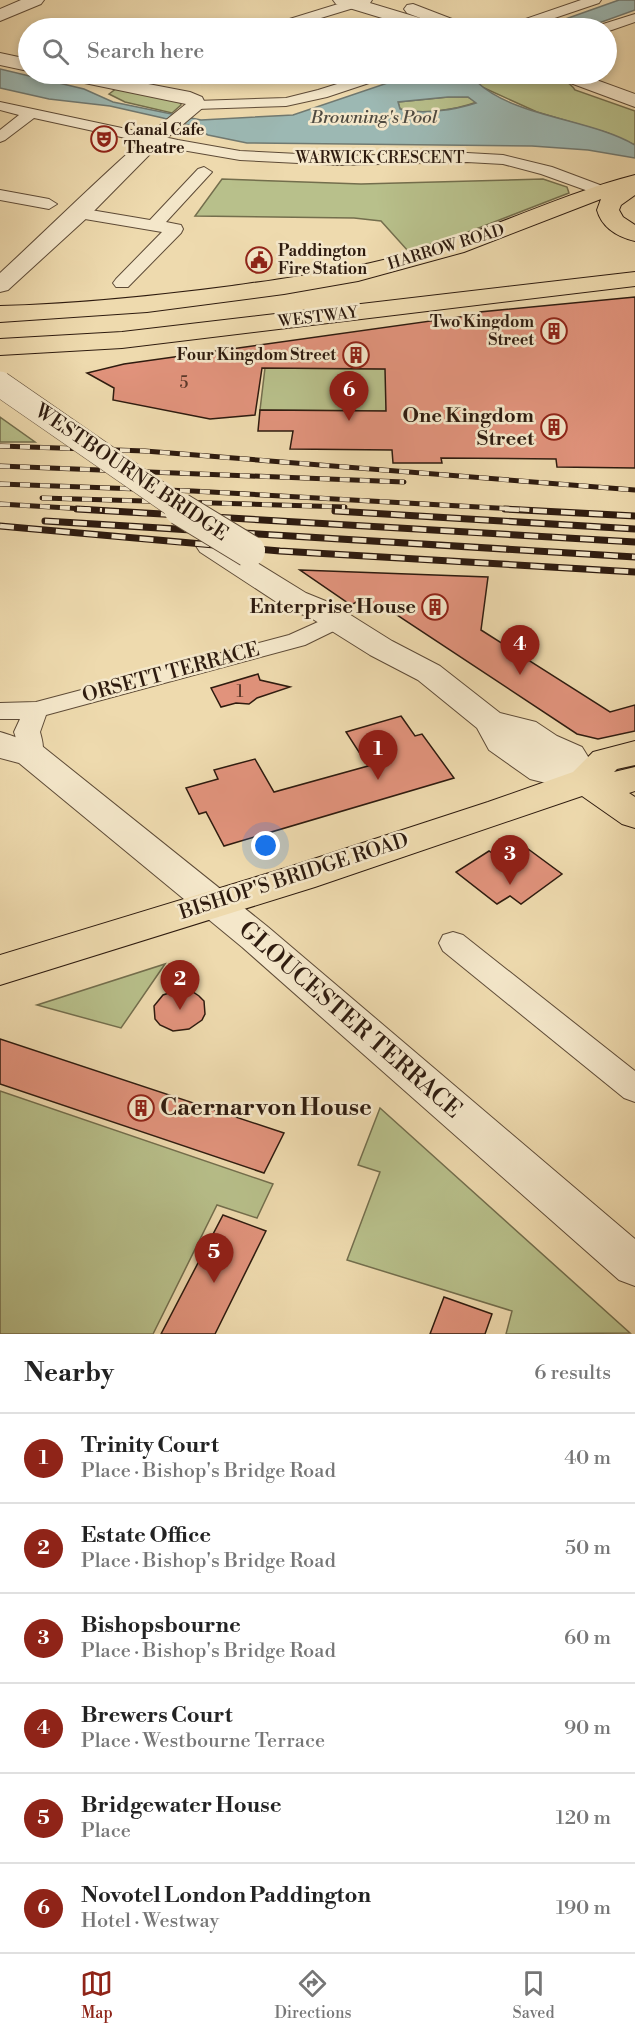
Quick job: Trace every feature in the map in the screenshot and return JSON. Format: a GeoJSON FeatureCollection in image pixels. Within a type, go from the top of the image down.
{"type":"FeatureCollection","features":[{"type":"Feature","properties":{"kind":"main road","name":"HARROW ROAD"},"geometry":{"type":"LineString","coordinates":[[10,314],[173,302],[264,290],[370,270],[429,256],[480,239],[602,191],[635,183]]}},
{"type":"Feature","properties":{"kind":"main road","name":"HARROW ROAD"},"geometry":{"type":"LineString","coordinates":[[635,183],[611,202],[608,210],[611,219],[616,224],[635,234]]}},
{"type":"Feature","properties":{"kind":"main road","name":"WESTWAY"},"geometry":{"type":"LineString","coordinates":[[0,335],[119,327],[635,267]]}},
{"type":"Feature","properties":{"kind":"main road","name":"WESTWAY"},"geometry":{"type":"LineString","coordinates":[[0,347],[122,340],[635,279]]}},
{"type":"Feature","properties":{"kind":"main road","name":"BISHOP'S BRIDGE ROAD"},"geometry":{"type":"LineString","coordinates":[[586,781],[605,760],[635,753]]}},
{"type":"Feature","properties":{"kind":"main road","name":"BISHOP'S BRIDGE ROAD"},"geometry":{"type":"LineString","coordinates":[[0,970],[302,877],[586,781],[612,784],[635,779]]}},
{"type":"Feature","properties":{"kind":"main road"},"geometry":{"type":"LineString","coordinates":[[586,781],[635,815]]}},
{"type":"Feature","properties":{"kind":"street"},"geometry":{"type":"LineString","coordinates":[[0,9],[20,0]]}},
{"type":"Feature","properties":{"kind":"street"},"geometry":{"type":"LineString","coordinates":[[0,16],[35,0]]}},
{"type":"Feature","properties":{"kind":"street"},"geometry":{"type":"LineString","coordinates":[[387,0],[438,18]]}},
{"type":"Feature","properties":{"kind":"street"},"geometry":{"type":"LineString","coordinates":[[542,18],[594,0]]}},
{"type":"Feature","properties":{"kind":"street"},"geometry":{"type":"LineString","coordinates":[[304,18],[354,1],[403,18]]}},
{"type":"Feature","properties":{"kind":"street"},"geometry":{"type":"LineString","coordinates":[[617,24],[635,18]]}},
{"type":"Feature","properties":{"kind":"street"},"geometry":{"type":"LineString","coordinates":[[0,59],[18,63]]}},
{"type":"Feature","properties":{"kind":"street"},"geometry":{"type":"LineString","coordinates":[[0,285],[79,213],[162,132],[192,109],[195,101],[123,84]]}},
{"type":"Feature","properties":{"kind":"street"},"geometry":{"type":"LineString","coordinates":[[192,109],[286,102],[352,84]]}},
{"type":"Feature","properties":{"kind":"street"},"geometry":{"type":"LineString","coordinates":[[590,84],[635,101]]}},
{"type":"Feature","properties":{"kind":"street","name":"WARWICK CRESCENT"},"geometry":{"type":"LineString","coordinates":[[0,106],[31,113],[162,132],[242,155],[336,160],[491,158],[572,179],[602,191]]}},
{"type":"Feature","properties":{"kind":"street"},"geometry":{"type":"LineString","coordinates":[[0,137],[31,113]]}},
{"type":"Feature","properties":{"kind":"street"},"geometry":{"type":"LineString","coordinates":[[154,225],[204,172]]}},
{"type":"Feature","properties":{"kind":"street"},"geometry":{"type":"LineString","coordinates":[[0,195],[50,204]]}},
{"type":"Feature","properties":{"kind":"street"},"geometry":{"type":"LineString","coordinates":[[79,213],[175,229],[122,283]]}},
{"type":"Feature","properties":{"kind":"street"},"geometry":{"type":"LineString","coordinates":[[0,296],[10,314]]}},
{"type":"Feature","properties":{"kind":"street","name":"WESTBOURNE BRIDGE"},"geometry":{"type":"LineString","coordinates":[[0,384],[161,497],[249,551],[262,563],[307,594],[330,615]]}},
{"type":"Feature","properties":{"kind":"street","name":"WESTBOURNE BRIDGE"},"geometry":{"type":"LineString","coordinates":[[0,400],[210,546],[295,600],[330,615]]}},
{"type":"Feature","properties":{"kind":"street"},"geometry":{"type":"LineString","coordinates":[[330,615],[381,648],[429,673],[489,721],[501,742],[542,771],[586,781]]}},
{"type":"Feature","properties":{"kind":"street","name":"ORSETT TERRACE"},"geometry":{"type":"LineString","coordinates":[[0,711],[36,710],[297,639],[314,634],[330,615]]}},
{"type":"Feature","properties":{"kind":"street"},"geometry":{"type":"LineString","coordinates":[[15,748],[31,743],[27,732],[36,710]]}},
{"type":"Feature","properties":{"kind":"street","name":"GLOUCESTER TERRACE"},"geometry":{"type":"LineString","coordinates":[[15,748],[214,903],[635,1266]]}},
{"type":"Feature","properties":{"kind":"street"},"geometry":{"type":"LineString","coordinates":[[453,943],[635,1089]]}},
{"type":"Feature","properties":{"kind":"green space"},"geometry":{"type":"Polygon","coordinates":[[[479,84],[569,84],[575,90],[635,111],[635,145],[608,133],[537,112],[479,84]]]}},
{"type":"Feature","properties":{"kind":"green space"},"geometry":{"type":"Polygon","coordinates":[[[117,88],[180,101],[181,105],[172,113],[125,102],[109,94],[117,88]]]}},
{"type":"Feature","properties":{"kind":"green space"},"geometry":{"type":"Polygon","coordinates":[[[468,97],[477,102],[449,109],[418,112],[400,109],[398,102],[468,97]]]}},
{"type":"Feature","properties":{"kind":"green space"},"geometry":{"type":"Polygon","coordinates":[[[222,179],[361,184],[543,179],[567,187],[569,193],[458,236],[408,251],[381,221],[354,218],[195,216],[222,179]]]}},
{"type":"Feature","properties":{"kind":"green space"},"geometry":{"type":"Polygon","coordinates":[[[265,368],[391,369],[386,411],[260,410],[265,368]]]}},
{"type":"Feature","properties":{"kind":"green space"},"geometry":{"type":"Polygon","coordinates":[[[0,417],[35,442],[0,442],[0,417]]]}},
{"type":"Feature","properties":{"kind":"green space"},"geometry":{"type":"Polygon","coordinates":[[[165,964],[121,1028],[37,1005],[165,964]]]}},
{"type":"Feature","properties":{"kind":"green space"},"geometry":{"type":"Polygon","coordinates":[[[0,1091],[273,1184],[257,1218],[217,1205],[153,1334],[0,1334],[0,1091]]]}},
{"type":"Feature","properties":{"kind":"green space"},"geometry":{"type":"Polygon","coordinates":[[[380,1108],[630,1333],[506,1334],[512,1311],[347,1260],[380,1172],[358,1165],[380,1108]]]}},
{"type":"Feature","properties":{"kind":"water"},"geometry":{"type":"Polygon","coordinates":[[[619,0],[635,0],[635,10],[613,18],[568,18],[619,0]]]}},
{"type":"Feature","properties":{"kind":"water","name":"Browning's Pool"},"geometry":{"type":"Polygon","coordinates":[[[0,69],[18,73],[18,84],[63,84],[84,89],[113,102],[201,120],[293,115],[384,84],[480,84],[511,103],[617,136],[635,145],[635,158],[588,150],[532,146],[247,143],[208,135],[192,126],[110,106],[49,99],[0,88],[0,69]],[[468,97],[398,102],[400,109],[418,112],[458,108],[476,103],[468,97]]]}},
{"type":"Feature","properties":{"kind":"building"},"geometry":{"type":"Polygon","coordinates":[[[635,297],[635,468],[557,467],[556,459],[441,458],[442,463],[393,463],[392,450],[290,449],[293,431],[258,431],[260,410],[386,411],[385,369],[262,368],[255,415],[210,419],[113,400],[114,388],[87,373],[124,364],[481,314],[480,312],[635,297]]]}},
{"type":"Feature","properties":{"kind":"building"},"geometry":{"type":"Polygon","coordinates":[[[300,570],[488,577],[481,630],[610,712],[635,705],[635,731],[598,739],[577,734],[382,605],[371,609],[358,601],[351,605],[300,570]]]}},
{"type":"Feature","properties":{"kind":"building"},"geometry":{"type":"Polygon","coordinates":[[[258,674],[260,680],[290,687],[257,698],[249,704],[236,703],[221,707],[211,688],[258,674]]]}},
{"type":"Feature","properties":{"kind":"building"},"geometry":{"type":"Polygon","coordinates":[[[401,716],[415,736],[422,734],[454,778],[224,846],[206,812],[199,814],[186,788],[218,779],[214,770],[255,759],[274,792],[368,766],[346,732],[401,716]]]}},
{"type":"Feature","properties":{"kind":"building"},"geometry":{"type":"Polygon","coordinates":[[[520,843],[562,874],[521,904],[510,896],[497,904],[456,872],[489,851],[499,858],[520,843]]]}},
{"type":"Feature","properties":{"kind":"building"},"geometry":{"type":"Polygon","coordinates":[[[178,990],[193,992],[199,996],[204,1001],[205,1014],[202,1020],[189,1029],[173,1031],[160,1025],[155,1019],[154,1006],[163,995],[178,990]]]}},
{"type":"Feature","properties":{"kind":"building","name":"Caernarvon House"},"geometry":{"type":"Polygon","coordinates":[[[0,1039],[284,1133],[264,1173],[0,1084],[0,1039]]]}},
{"type":"Feature","properties":{"kind":"building"},"geometry":{"type":"Polygon","coordinates":[[[223,1215],[266,1231],[215,1334],[161,1334],[223,1215]]]}},
{"type":"Feature","properties":{"kind":"building"},"geometry":{"type":"Polygon","coordinates":[[[444,1297],[492,1314],[485,1334],[430,1334],[444,1297]]]}},
{"type":"Feature","properties":{"kind":"railway"},"geometry":{"type":"LineString","coordinates":[[0,446],[145,451],[635,490]]}},
{"type":"Feature","properties":{"kind":"railway"},"geometry":{"type":"LineString","coordinates":[[0,466],[404,482]]}},
{"type":"Feature","properties":{"kind":"railway"},"geometry":{"type":"LineString","coordinates":[[0,484],[193,491],[531,510]]}},
{"type":"Feature","properties":{"kind":"railway"},"geometry":{"type":"LineString","coordinates":[[42,498],[345,507]]}},
{"type":"Feature","properties":{"kind":"railway"},"geometry":{"type":"LineString","coordinates":[[0,504],[102,510]]}},
{"type":"Feature","properties":{"kind":"railway"},"geometry":{"type":"LineString","coordinates":[[77,509],[635,542]]}},
{"type":"Feature","properties":{"kind":"railway"},"geometry":{"type":"LineString","coordinates":[[505,509],[635,516]]}},
{"type":"Feature","properties":{"kind":"railway"},"geometry":{"type":"LineString","coordinates":[[335,511],[635,529]]}},
{"type":"Feature","properties":{"kind":"railway"},"geometry":{"type":"LineString","coordinates":[[45,521],[635,557]]}},
{"type":"Feature","properties":{"kind":"railway"},"geometry":{"type":"LineString","coordinates":[[0,526],[280,551],[635,572]]}},
{"type":"Feature","properties":{"kind":"place","name":"Canal Cafe Theatre"},"geometry":{"type":"Point","coordinates":[104,139]}},
{"type":"Feature","properties":{"kind":"place","name":"Paddington Fire Station"},"geometry":{"type":"Point","coordinates":[259,260]}},
{"type":"Feature","properties":{"kind":"place","name":"Two Kingdom Street"},"geometry":{"type":"Point","coordinates":[554,331]}},
{"type":"Feature","properties":{"kind":"place","name":"Four Kingdom Street"},"geometry":{"type":"Point","coordinates":[356,355]}},
{"type":"Feature","properties":{"kind":"place","name":"Novotel London Paddington"},"geometry":{"type":"Point","coordinates":[349,421]}},
{"type":"Feature","properties":{"kind":"place","name":"One Kingdom Street"},"geometry":{"type":"Point","coordinates":[554,427]}},
{"type":"Feature","properties":{"kind":"place","name":"Enterprise House"},"geometry":{"type":"Point","coordinates":[435,607]}},
{"type":"Feature","properties":{"kind":"place","name":"Brewers Court"},"geometry":{"type":"Point","coordinates":[520,675]}},
{"type":"Feature","properties":{"kind":"place","name":"Trinity Court"},"geometry":{"type":"Point","coordinates":[378,780]}},
{"type":"Feature","properties":{"kind":"place","name":"Bishopsbourne"},"geometry":{"type":"Point","coordinates":[510,885]}},
{"type":"Feature","properties":{"kind":"place","name":"Estate Office"},"geometry":{"type":"Point","coordinates":[180,1010]}},
{"type":"Feature","properties":{"kind":"place","name":"Caernarvon House"},"geometry":{"type":"Point","coordinates":[141,1108]}},
{"type":"Feature","properties":{"kind":"place","name":"Bridgewater House"},"geometry":{"type":"Point","coordinates":[214,1283]}}]}
